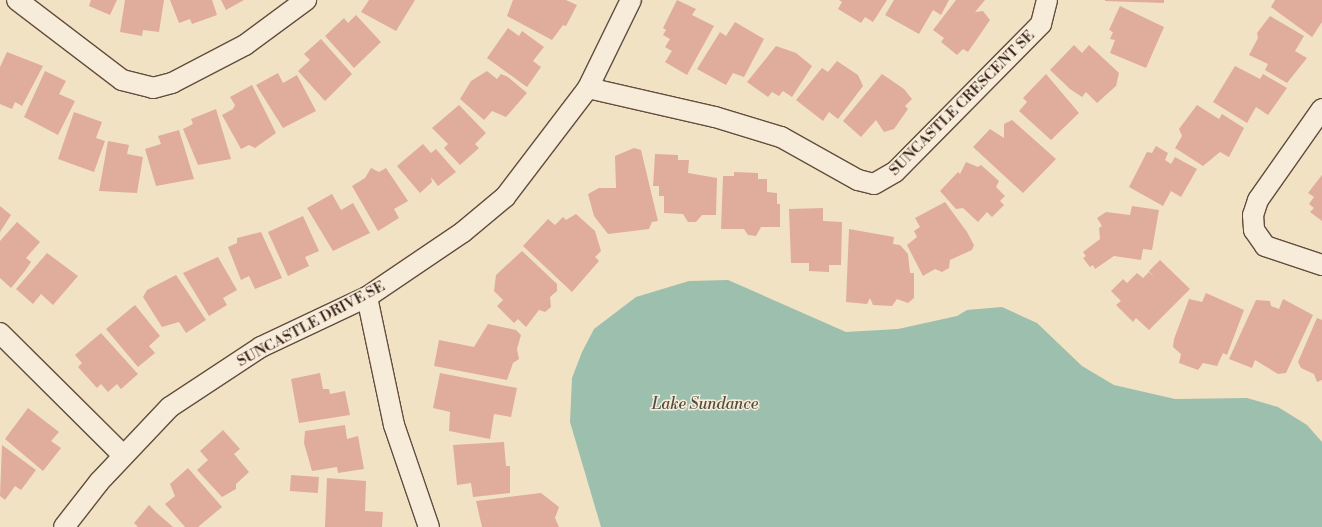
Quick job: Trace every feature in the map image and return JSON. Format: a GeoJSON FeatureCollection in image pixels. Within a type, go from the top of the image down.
{"type":"FeatureCollection","features":[{"type":"Feature","properties":{"kind":"street"},"geometry":{"type":"LineString","coordinates":[[17,0],[122,80],[153,88],[172,83],[245,46],[306,0]]}},
{"type":"Feature","properties":{"kind":"street","name":"SUNCASTLE DRIVE SE"},"geometry":{"type":"LineString","coordinates":[[64,527],[123,455],[170,407],[243,358],[367,297],[463,232],[505,197],[588,88],[631,0]]}},
{"type":"Feature","properties":{"kind":"street","name":"SUNCASTLE CRESCENT SE"},"geometry":{"type":"LineString","coordinates":[[588,88],[715,117],[781,137],[858,180],[874,184],[895,172],[1040,24],[1048,0]]}},
{"type":"Feature","properties":{"kind":"street"},"geometry":{"type":"LineString","coordinates":[[1322,109],[1258,200],[1253,223],[1259,239],[1270,249],[1322,265]]}},
{"type":"Feature","properties":{"kind":"street"},"geometry":{"type":"LineString","coordinates":[[367,297],[394,425],[429,527]]}},
{"type":"Feature","properties":{"kind":"street"},"geometry":{"type":"LineString","coordinates":[[0,333],[123,455]]}},
{"type":"Feature","properties":{"kind":"water","name":"Lake Sundance"},"geometry":{"type":"Polygon","coordinates":[[[728,280],[846,332],[898,329],[957,316],[967,310],[1002,307],[1037,323],[1082,366],[1114,385],[1175,399],[1247,398],[1278,407],[1307,425],[1322,442],[1322,527],[601,527],[570,422],[572,378],[582,352],[594,329],[636,297],[689,281],[728,280]]]}},
{"type":"Feature","properties":{"kind":"building"},"geometry":{"type":"Polygon","coordinates":[[[91,0],[117,0],[110,15],[89,6],[91,0]]]}},
{"type":"Feature","properties":{"kind":"building"},"geometry":{"type":"Polygon","coordinates":[[[125,0],[164,0],[159,32],[143,30],[142,36],[120,32],[125,0]]]}},
{"type":"Feature","properties":{"kind":"building"},"geometry":{"type":"Polygon","coordinates":[[[170,0],[212,0],[217,15],[192,24],[190,19],[179,23],[170,0]]]}},
{"type":"Feature","properties":{"kind":"building"},"geometry":{"type":"Polygon","coordinates":[[[221,0],[244,0],[226,10],[221,0]]]}},
{"type":"Feature","properties":{"kind":"building"},"geometry":{"type":"Polygon","coordinates":[[[369,0],[415,0],[396,31],[361,12],[369,0]]]}},
{"type":"Feature","properties":{"kind":"building"},"geometry":{"type":"Polygon","coordinates":[[[513,0],[566,0],[577,5],[566,26],[563,25],[552,40],[507,16],[513,0]]]}},
{"type":"Feature","properties":{"kind":"building"},"geometry":{"type":"Polygon","coordinates":[[[677,0],[696,9],[692,15],[714,26],[687,75],[665,62],[672,51],[665,47],[670,39],[663,35],[666,30],[663,28],[677,0]]]}},
{"type":"Feature","properties":{"kind":"building"},"geometry":{"type":"Polygon","coordinates":[[[839,0],[887,0],[873,22],[865,17],[861,23],[838,9],[842,2],[839,0]]]}},
{"type":"Feature","properties":{"kind":"building"},"geometry":{"type":"Polygon","coordinates":[[[894,0],[949,0],[941,15],[933,10],[919,34],[885,15],[894,0]]]}},
{"type":"Feature","properties":{"kind":"building"},"geometry":{"type":"Polygon","coordinates":[[[956,0],[985,0],[975,12],[983,11],[990,20],[968,52],[963,49],[957,55],[941,42],[944,38],[933,30],[956,0]]]}},
{"type":"Feature","properties":{"kind":"building"},"geometry":{"type":"Polygon","coordinates":[[[1164,0],[1164,3],[1105,1],[1164,0]]]}},
{"type":"Feature","properties":{"kind":"building"},"geometry":{"type":"Polygon","coordinates":[[[1275,0],[1322,0],[1322,22],[1312,37],[1271,7],[1275,0]]]}},
{"type":"Feature","properties":{"kind":"building"},"geometry":{"type":"Polygon","coordinates":[[[1120,6],[1164,27],[1146,68],[1110,53],[1115,40],[1110,39],[1113,32],[1109,30],[1120,6]]]}},
{"type":"Feature","properties":{"kind":"building"},"geometry":{"type":"Polygon","coordinates":[[[356,15],[381,42],[354,68],[325,36],[344,18],[348,23],[356,15]]]}},
{"type":"Feature","properties":{"kind":"building"},"geometry":{"type":"Polygon","coordinates":[[[1270,16],[1304,36],[1295,51],[1307,58],[1287,83],[1265,70],[1268,64],[1249,55],[1258,38],[1257,33],[1270,16]]]}},
{"type":"Feature","properties":{"kind":"building"},"geometry":{"type":"Polygon","coordinates":[[[735,22],[764,39],[744,77],[733,73],[726,85],[697,69],[720,32],[726,36],[735,22]]]}},
{"type":"Feature","properties":{"kind":"building"},"geometry":{"type":"Polygon","coordinates":[[[508,28],[519,36],[522,31],[544,47],[533,61],[541,67],[527,87],[487,58],[508,28]]]}},
{"type":"Feature","properties":{"kind":"building"},"geometry":{"type":"Polygon","coordinates":[[[321,39],[352,74],[325,101],[298,71],[310,60],[304,54],[321,39]]]}},
{"type":"Feature","properties":{"kind":"building"},"geometry":{"type":"Polygon","coordinates":[[[1074,45],[1082,53],[1089,45],[1119,73],[1116,86],[1097,103],[1086,92],[1082,97],[1070,89],[1050,70],[1074,45]]]}},
{"type":"Feature","properties":{"kind":"building"},"geometry":{"type":"Polygon","coordinates":[[[776,46],[796,53],[812,66],[792,97],[783,91],[779,96],[772,92],[768,97],[747,82],[776,46]]]}},
{"type":"Feature","properties":{"kind":"building"},"geometry":{"type":"Polygon","coordinates":[[[7,52],[43,66],[22,106],[15,102],[12,109],[0,104],[0,67],[7,52]]]}},
{"type":"Feature","properties":{"kind":"building"},"geometry":{"type":"Polygon","coordinates":[[[837,61],[858,75],[863,86],[838,119],[829,112],[823,121],[796,100],[822,68],[828,72],[837,61]]]}},
{"type":"Feature","properties":{"kind":"building"},"geometry":{"type":"Polygon","coordinates":[[[1235,66],[1260,79],[1263,74],[1287,88],[1268,115],[1256,107],[1247,123],[1213,102],[1235,66]]]}},
{"type":"Feature","properties":{"kind":"building"},"geometry":{"type":"Polygon","coordinates":[[[45,71],[66,81],[59,94],[75,101],[58,135],[24,117],[45,71]]]}},
{"type":"Feature","properties":{"kind":"building"},"geometry":{"type":"Polygon","coordinates":[[[487,71],[497,79],[501,74],[508,77],[527,93],[506,117],[492,111],[484,120],[460,99],[471,81],[487,71]]]}},
{"type":"Feature","properties":{"kind":"building"},"geometry":{"type":"Polygon","coordinates":[[[278,73],[283,83],[297,75],[316,111],[283,128],[256,85],[278,73]]]}},
{"type":"Feature","properties":{"kind":"building"},"geometry":{"type":"Polygon","coordinates":[[[882,74],[904,89],[912,99],[905,106],[908,109],[894,129],[884,132],[876,120],[861,137],[843,121],[882,74]]]}},
{"type":"Feature","properties":{"kind":"building"},"geometry":{"type":"Polygon","coordinates":[[[1046,74],[1079,113],[1051,140],[1019,111],[1027,102],[1023,98],[1046,74]]]}},
{"type":"Feature","properties":{"kind":"building"},"geometry":{"type":"Polygon","coordinates":[[[252,85],[276,133],[255,148],[249,145],[241,149],[222,115],[233,109],[235,105],[230,97],[252,85]]]}},
{"type":"Feature","properties":{"kind":"building"},"geometry":{"type":"Polygon","coordinates":[[[459,105],[486,133],[475,144],[479,148],[460,165],[444,148],[448,144],[432,128],[459,105]]]}},
{"type":"Feature","properties":{"kind":"building"},"geometry":{"type":"Polygon","coordinates":[[[1197,105],[1219,119],[1222,114],[1244,128],[1229,157],[1220,152],[1203,166],[1175,148],[1182,136],[1179,129],[1197,105]]]}},
{"type":"Feature","properties":{"kind":"building"},"geometry":{"type":"Polygon","coordinates":[[[216,109],[231,159],[198,165],[183,129],[193,124],[191,119],[216,109]]]}},
{"type":"Feature","properties":{"kind":"building"},"geometry":{"type":"Polygon","coordinates":[[[74,112],[102,122],[96,138],[105,141],[94,172],[58,159],[74,112]]]}},
{"type":"Feature","properties":{"kind":"building"},"geometry":{"type":"Polygon","coordinates":[[[1012,120],[1056,159],[1023,193],[973,147],[990,129],[1004,138],[1004,124],[1012,120]]]}},
{"type":"Feature","properties":{"kind":"building"},"geometry":{"type":"Polygon","coordinates":[[[179,130],[194,179],[156,186],[145,149],[161,144],[158,136],[179,130]]]}},
{"type":"Feature","properties":{"kind":"building"},"geometry":{"type":"Polygon","coordinates":[[[108,141],[129,145],[127,154],[143,157],[137,193],[99,191],[108,141]]]}},
{"type":"Feature","properties":{"kind":"building"},"geometry":{"type":"Polygon","coordinates":[[[423,144],[431,153],[436,149],[456,172],[438,186],[431,177],[432,182],[420,193],[397,166],[423,144]]]}},
{"type":"Feature","properties":{"kind":"building"},"geometry":{"type":"Polygon","coordinates":[[[1156,146],[1168,153],[1165,160],[1171,164],[1175,157],[1197,169],[1181,197],[1171,191],[1163,206],[1129,187],[1147,152],[1152,153],[1156,146]]]}},
{"type":"Feature","properties":{"kind":"building"},"geometry":{"type":"Polygon","coordinates":[[[634,148],[641,150],[658,221],[652,222],[649,229],[608,234],[594,216],[588,194],[599,188],[616,188],[615,156],[634,148]]]}},
{"type":"Feature","properties":{"kind":"building"},"geometry":{"type":"Polygon","coordinates":[[[655,154],[678,155],[678,160],[689,160],[688,173],[717,178],[716,215],[702,215],[696,222],[688,222],[683,214],[664,213],[664,196],[659,196],[659,186],[653,186],[655,154]]]}},
{"type":"Feature","properties":{"kind":"building"},"geometry":{"type":"Polygon","coordinates":[[[966,162],[978,167],[981,165],[999,181],[996,187],[1005,196],[1000,201],[1004,205],[992,217],[987,212],[978,222],[963,208],[956,209],[940,191],[958,172],[960,174],[966,162]]]}},
{"type":"Feature","properties":{"kind":"building"},"geometry":{"type":"Polygon","coordinates":[[[371,168],[379,172],[386,168],[408,201],[394,209],[399,218],[378,231],[352,186],[365,178],[371,168]]]}},
{"type":"Feature","properties":{"kind":"building"},"geometry":{"type":"Polygon","coordinates":[[[734,172],[758,173],[758,179],[767,179],[767,192],[777,193],[777,204],[780,204],[780,227],[761,227],[756,236],[748,235],[744,229],[721,229],[723,176],[734,176],[734,172]]]}},
{"type":"Feature","properties":{"kind":"building"},"geometry":{"type":"Polygon","coordinates":[[[1322,175],[1322,221],[1310,212],[1314,208],[1309,204],[1314,197],[1308,193],[1322,175]]]}},
{"type":"Feature","properties":{"kind":"building"},"geometry":{"type":"Polygon","coordinates":[[[332,194],[341,210],[353,203],[370,233],[333,251],[307,208],[332,194]]]}},
{"type":"Feature","properties":{"kind":"building"},"geometry":{"type":"Polygon","coordinates":[[[945,202],[967,232],[974,245],[972,250],[950,260],[949,268],[942,272],[935,269],[923,276],[907,245],[917,237],[914,231],[920,227],[915,218],[945,202]]]}},
{"type":"Feature","properties":{"kind":"building"},"geometry":{"type":"Polygon","coordinates":[[[0,206],[11,215],[0,232],[0,206]]]}},
{"type":"Feature","properties":{"kind":"building"},"geometry":{"type":"Polygon","coordinates":[[[1132,206],[1159,210],[1152,250],[1143,249],[1141,260],[1114,256],[1095,269],[1093,265],[1090,267],[1083,258],[1086,256],[1083,252],[1100,239],[1099,228],[1102,226],[1097,218],[1106,212],[1130,215],[1132,206]]]}},
{"type":"Feature","properties":{"kind":"building"},"geometry":{"type":"Polygon","coordinates":[[[823,208],[823,221],[842,222],[841,265],[829,265],[829,272],[809,271],[809,263],[791,263],[789,209],[823,208]]]}},
{"type":"Feature","properties":{"kind":"building"},"geometry":{"type":"Polygon","coordinates":[[[576,214],[595,231],[601,251],[595,257],[599,261],[572,292],[523,246],[548,219],[555,225],[563,217],[566,220],[576,214]]]}},
{"type":"Feature","properties":{"kind":"building"},"geometry":{"type":"Polygon","coordinates":[[[303,216],[319,251],[305,257],[309,266],[288,276],[268,232],[303,216]]]}},
{"type":"Feature","properties":{"kind":"building"},"geometry":{"type":"Polygon","coordinates":[[[17,222],[40,242],[26,258],[31,262],[11,288],[0,278],[0,241],[17,222]]]}},
{"type":"Feature","properties":{"kind":"building"},"geometry":{"type":"Polygon","coordinates":[[[849,229],[894,237],[893,244],[900,245],[908,254],[910,273],[914,273],[914,298],[908,303],[897,299],[892,306],[873,305],[870,298],[867,304],[846,302],[849,229]]]}},
{"type":"Feature","properties":{"kind":"building"},"geometry":{"type":"Polygon","coordinates":[[[261,232],[282,278],[255,289],[249,276],[241,280],[228,247],[237,243],[237,238],[261,232]]]}},
{"type":"Feature","properties":{"kind":"building"},"geometry":{"type":"Polygon","coordinates":[[[522,251],[557,284],[557,291],[550,297],[551,307],[545,312],[539,310],[526,327],[518,319],[514,323],[497,306],[503,300],[494,291],[496,275],[522,251]]]}},
{"type":"Feature","properties":{"kind":"building"},"geometry":{"type":"Polygon","coordinates":[[[47,253],[78,276],[53,305],[41,294],[33,304],[16,289],[47,253]]]}},
{"type":"Feature","properties":{"kind":"building"},"geometry":{"type":"Polygon","coordinates":[[[218,257],[237,290],[223,298],[227,305],[209,316],[183,273],[218,257]]]}},
{"type":"Feature","properties":{"kind":"building"},"geometry":{"type":"Polygon","coordinates":[[[1160,260],[1190,289],[1149,330],[1136,318],[1133,322],[1116,305],[1121,301],[1111,291],[1123,279],[1127,283],[1137,273],[1143,278],[1149,272],[1154,277],[1149,271],[1160,260]]]}},
{"type":"Feature","properties":{"kind":"building"},"geometry":{"type":"Polygon","coordinates":[[[176,275],[206,320],[186,333],[179,322],[162,327],[143,297],[147,290],[176,275]]]}},
{"type":"Feature","properties":{"kind":"building"},"geometry":{"type":"Polygon","coordinates":[[[1206,293],[1244,310],[1227,355],[1223,353],[1217,366],[1203,363],[1198,370],[1179,363],[1181,354],[1173,347],[1174,339],[1189,299],[1202,302],[1206,293]]]}},
{"type":"Feature","properties":{"kind":"building"},"geometry":{"type":"Polygon","coordinates":[[[1283,299],[1313,315],[1286,373],[1278,374],[1255,360],[1252,368],[1229,359],[1256,300],[1270,301],[1271,306],[1279,309],[1283,299]]]}},
{"type":"Feature","properties":{"kind":"building"},"geometry":{"type":"Polygon","coordinates":[[[135,305],[160,336],[149,346],[155,353],[138,367],[106,329],[135,305]]]}},
{"type":"Feature","properties":{"kind":"building"},"geometry":{"type":"Polygon","coordinates":[[[1317,318],[1322,320],[1322,380],[1317,382],[1314,374],[1301,368],[1298,362],[1317,318]]]}},
{"type":"Feature","properties":{"kind":"building"},"geometry":{"type":"Polygon","coordinates":[[[488,324],[516,330],[521,335],[517,349],[519,359],[513,363],[507,380],[434,366],[439,340],[474,347],[488,324]]]}},
{"type":"Feature","properties":{"kind":"building"},"geometry":{"type":"Polygon","coordinates":[[[101,333],[138,374],[121,389],[117,384],[108,392],[101,384],[97,388],[78,367],[82,363],[75,355],[101,333]]]}},
{"type":"Feature","properties":{"kind":"building"},"geometry":{"type":"Polygon","coordinates":[[[320,373],[323,389],[329,389],[330,394],[345,391],[350,415],[299,423],[291,379],[320,373]]]}},
{"type":"Feature","properties":{"kind":"building"},"geometry":{"type":"Polygon","coordinates":[[[440,373],[517,388],[511,417],[494,414],[490,439],[449,431],[450,412],[433,408],[440,373]]]}},
{"type":"Feature","properties":{"kind":"building"},"geometry":{"type":"Polygon","coordinates":[[[28,408],[59,432],[51,441],[61,448],[43,471],[5,439],[28,408]]]}},
{"type":"Feature","properties":{"kind":"building"},"geometry":{"type":"Polygon","coordinates":[[[345,425],[347,439],[358,436],[364,469],[338,473],[337,467],[312,471],[304,443],[305,431],[345,425]]]}},
{"type":"Feature","properties":{"kind":"building"},"geometry":{"type":"Polygon","coordinates":[[[223,430],[240,449],[234,454],[249,472],[236,484],[236,489],[222,497],[197,470],[208,460],[200,451],[223,430]]]}},
{"type":"Feature","properties":{"kind":"building"},"geometry":{"type":"Polygon","coordinates":[[[504,442],[506,466],[510,466],[510,493],[473,497],[471,483],[457,485],[453,445],[504,442]]]}},
{"type":"Feature","properties":{"kind":"building"},"geometry":{"type":"Polygon","coordinates":[[[2,445],[36,470],[21,490],[15,486],[5,500],[0,496],[2,445]]]}},
{"type":"Feature","properties":{"kind":"building"},"geometry":{"type":"Polygon","coordinates":[[[188,468],[222,507],[198,527],[185,527],[165,504],[175,496],[170,484],[188,468]]]}},
{"type":"Feature","properties":{"kind":"building"},"geometry":{"type":"Polygon","coordinates":[[[291,475],[319,477],[318,493],[290,491],[291,475]]]}},
{"type":"Feature","properties":{"kind":"building"},"geometry":{"type":"Polygon","coordinates":[[[327,478],[366,481],[365,511],[383,512],[382,527],[325,527],[327,478]]]}},
{"type":"Feature","properties":{"kind":"building"},"geometry":{"type":"Polygon","coordinates":[[[541,493],[559,507],[555,518],[559,527],[482,527],[476,501],[541,493]]]}},
{"type":"Feature","properties":{"kind":"building"},"geometry":{"type":"Polygon","coordinates":[[[149,505],[173,527],[138,527],[134,523],[149,505]]]}}]}
